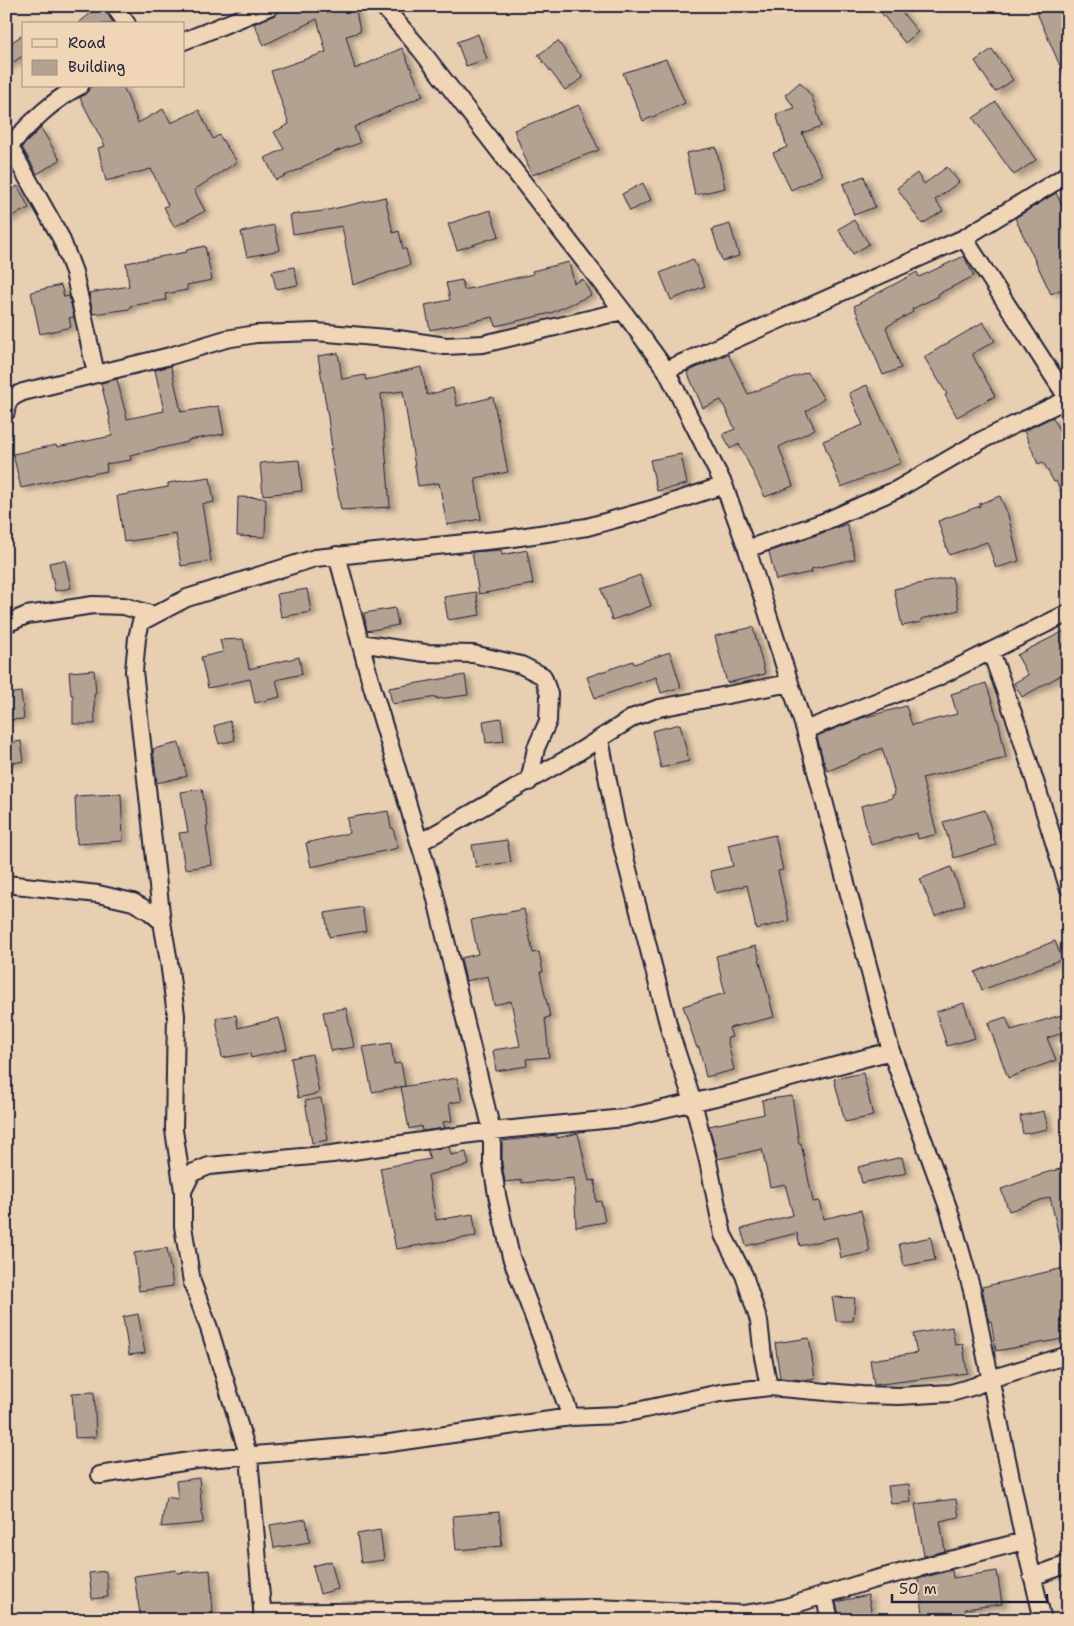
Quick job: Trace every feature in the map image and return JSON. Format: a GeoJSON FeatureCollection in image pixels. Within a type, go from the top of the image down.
{"type":"FeatureCollection","features":[{"type":"Feature","properties":{"kind":"street"},"geometry":{"type":"LineString","coordinates":[[114,6],[126,22]]}},
{"type":"Feature","properties":{"kind":"street"},"geometry":{"type":"LineString","coordinates":[[185,42],[271,6]]}},
{"type":"Feature","properties":{"kind":"street"},"geometry":{"type":"LineString","coordinates":[[382,6],[420,49],[623,311],[666,370],[724,485],[747,549],[805,730],[891,1051],[949,1210],[972,1290],[1024,1541],[1043,1620]]}},
{"type":"Feature","properties":{"kind":"street"},"geometry":{"type":"LineString","coordinates":[[76,88],[62,95],[8,143],[61,238],[74,272],[96,374]]}},
{"type":"Feature","properties":{"kind":"street"},"geometry":{"type":"LineString","coordinates":[[666,370],[964,238],[1068,174]]}},
{"type":"Feature","properties":{"kind":"street"},"geometry":{"type":"LineString","coordinates":[[747,549],[826,521],[898,489],[982,440],[1068,399],[964,238]]}},
{"type":"Feature","properties":{"kind":"street"},"geometry":{"type":"LineString","coordinates":[[6,412],[6,404],[10,398],[23,392],[170,356],[226,339],[256,334],[316,332],[398,339],[446,346],[483,344],[623,311]]}},
{"type":"Feature","properties":{"kind":"street"},"geometry":{"type":"LineString","coordinates":[[724,485],[652,509],[587,527],[506,539],[315,558],[187,598],[141,622],[137,638],[134,670],[162,922],[176,1015],[174,1130],[183,1191],[183,1226],[192,1282],[209,1328],[248,1457],[263,1616],[595,1608],[744,1614],[783,1608],[872,1580],[1024,1541]]}},
{"type":"Feature","properties":{"kind":"street"},"geometry":{"type":"LineString","coordinates":[[337,555],[360,643],[434,891],[492,1131],[492,1165],[512,1257],[571,1417]]}},
{"type":"Feature","properties":{"kind":"street"},"geometry":{"type":"LineString","coordinates":[[6,624],[27,615],[93,605],[124,606],[153,615]]}},
{"type":"Feature","properties":{"kind":"street"},"geometry":{"type":"LineString","coordinates":[[805,730],[936,678],[1068,613]]}},
{"type":"Feature","properties":{"kind":"street"},"geometry":{"type":"LineString","coordinates":[[360,643],[425,653],[472,654],[521,665],[543,676],[549,694],[548,721],[536,748],[529,782]]}},
{"type":"Feature","properties":{"kind":"street"},"geometry":{"type":"LineString","coordinates":[[991,652],[1018,727],[1068,887]]}},
{"type":"Feature","properties":{"kind":"street"},"geometry":{"type":"LineString","coordinates":[[419,842],[529,782],[634,717],[659,708],[790,683]]}},
{"type":"Feature","properties":{"kind":"street"},"geometry":{"type":"LineString","coordinates":[[600,739],[616,823],[671,1035],[708,1161],[723,1235],[744,1275],[759,1321],[762,1357],[770,1387]]}},
{"type":"Feature","properties":{"kind":"street"},"geometry":{"type":"LineString","coordinates":[[6,884],[98,894],[133,902],[149,910],[162,922]]}},
{"type":"Feature","properties":{"kind":"street"},"geometry":{"type":"LineString","coordinates":[[183,1191],[192,1173],[209,1166],[332,1154],[492,1131],[624,1118],[891,1051]]}},
{"type":"Feature","properties":{"kind":"street"},"geometry":{"type":"LineString","coordinates":[[100,1475],[196,1460],[383,1444],[571,1417],[618,1414],[720,1392],[770,1387],[862,1395],[899,1396],[951,1393],[975,1386],[990,1378],[1068,1355]]}},
{"type":"Feature","properties":{"kind":"street"},"geometry":{"type":"LineString","coordinates":[[1032,1577],[1068,1564]]}},
{"type":"Feature","properties":{"kind":"street"},"geometry":{"type":"LineString","coordinates":[[824,1594],[830,1620]]}},
{"type":"Feature","properties":{"kind":"building"},"geometry":{"type":"Polygon","coordinates":[[[100,6],[104,6],[113,22],[80,22],[100,6]]]}},
{"type":"Feature","properties":{"kind":"building"},"geometry":{"type":"Polygon","coordinates":[[[281,6],[355,6],[360,32],[346,36],[355,69],[402,48],[423,96],[354,127],[360,143],[331,153],[276,180],[265,158],[284,149],[274,132],[289,124],[271,71],[326,52],[317,19],[264,45],[254,24],[275,15],[279,12],[281,6]]]}},
{"type":"Feature","properties":{"kind":"building"},"geometry":{"type":"Polygon","coordinates":[[[876,6],[897,6],[918,32],[905,43],[876,6]]]}},
{"type":"Feature","properties":{"kind":"building"},"geometry":{"type":"Polygon","coordinates":[[[1034,6],[1068,6],[1068,84],[1034,6]]]}},
{"type":"Feature","properties":{"kind":"building"},"geometry":{"type":"Polygon","coordinates":[[[478,34],[487,59],[466,66],[457,42],[478,34]]]}},
{"type":"Feature","properties":{"kind":"building"},"geometry":{"type":"Polygon","coordinates":[[[22,35],[22,56],[6,67],[6,46],[22,35]]]}},
{"type":"Feature","properties":{"kind":"building"},"geometry":{"type":"Polygon","coordinates":[[[558,41],[583,78],[565,90],[538,55],[558,41]]]}},
{"type":"Feature","properties":{"kind":"building"},"geometry":{"type":"Polygon","coordinates":[[[992,49],[1013,80],[995,92],[975,61],[992,49]]]}},
{"type":"Feature","properties":{"kind":"building"},"geometry":{"type":"Polygon","coordinates":[[[666,59],[685,103],[643,121],[623,73],[666,59]]]}},
{"type":"Feature","properties":{"kind":"building"},"geometry":{"type":"Polygon","coordinates":[[[800,82],[812,97],[822,126],[802,133],[822,175],[791,190],[773,153],[787,147],[776,114],[795,108],[785,95],[800,82]]]}},
{"type":"Feature","properties":{"kind":"building"},"geometry":{"type":"Polygon","coordinates":[[[90,88],[124,88],[138,123],[163,109],[171,123],[199,110],[213,139],[219,135],[237,162],[194,190],[205,211],[174,227],[164,207],[168,205],[151,169],[106,181],[98,148],[105,146],[80,98],[90,88]]]}},
{"type":"Feature","properties":{"kind":"building"},"geometry":{"type":"Polygon","coordinates":[[[996,102],[1036,160],[1014,175],[973,118],[996,102]]]}},
{"type":"Feature","properties":{"kind":"building"},"geometry":{"type":"Polygon","coordinates":[[[579,105],[599,150],[532,175],[514,130],[579,105]]]}},
{"type":"Feature","properties":{"kind":"building"},"geometry":{"type":"Polygon","coordinates":[[[41,128],[60,160],[37,174],[22,147],[41,128]]]}},
{"type":"Feature","properties":{"kind":"building"},"geometry":{"type":"Polygon","coordinates":[[[716,147],[725,188],[695,195],[686,153],[716,147]]]}},
{"type":"Feature","properties":{"kind":"building"},"geometry":{"type":"Polygon","coordinates":[[[947,167],[959,182],[935,200],[943,211],[922,224],[897,188],[917,173],[924,184],[947,167]]]}},
{"type":"Feature","properties":{"kind":"building"},"geometry":{"type":"Polygon","coordinates":[[[864,176],[875,207],[854,215],[843,184],[864,176]]]}},
{"type":"Feature","properties":{"kind":"building"},"geometry":{"type":"Polygon","coordinates":[[[643,183],[651,200],[630,211],[622,194],[643,183]]]}},
{"type":"Feature","properties":{"kind":"building"},"geometry":{"type":"Polygon","coordinates":[[[18,186],[29,208],[6,219],[6,192],[18,186]]]}},
{"type":"Feature","properties":{"kind":"building"},"geometry":{"type":"Polygon","coordinates":[[[1056,193],[1068,218],[1068,286],[1051,294],[1015,218],[1056,193]]]}},
{"type":"Feature","properties":{"kind":"building"},"geometry":{"type":"Polygon","coordinates":[[[385,197],[393,233],[399,231],[403,249],[406,249],[410,265],[353,285],[342,226],[293,234],[290,215],[324,211],[385,197]]]}},
{"type":"Feature","properties":{"kind":"building"},"geometry":{"type":"Polygon","coordinates":[[[490,210],[499,236],[457,250],[448,224],[490,210]]]}},
{"type":"Feature","properties":{"kind":"building"},"geometry":{"type":"Polygon","coordinates":[[[854,220],[869,244],[853,254],[838,229],[854,220]]]}},
{"type":"Feature","properties":{"kind":"building"},"geometry":{"type":"Polygon","coordinates":[[[730,224],[739,256],[722,261],[712,229],[730,224]]]}},
{"type":"Feature","properties":{"kind":"building"},"geometry":{"type":"Polygon","coordinates":[[[274,225],[280,250],[247,257],[241,232],[274,225]]]}},
{"type":"Feature","properties":{"kind":"building"},"geometry":{"type":"Polygon","coordinates":[[[205,246],[212,280],[187,285],[187,290],[165,294],[166,300],[130,306],[130,309],[93,314],[89,293],[129,286],[126,263],[187,252],[186,250],[205,246]]]}},
{"type":"Feature","properties":{"kind":"building"},"geometry":{"type":"Polygon","coordinates":[[[964,256],[974,276],[912,309],[913,312],[886,327],[901,368],[883,375],[854,306],[917,272],[919,277],[964,256]]]}},
{"type":"Feature","properties":{"kind":"building"},"geometry":{"type":"Polygon","coordinates":[[[693,259],[705,286],[671,300],[660,273],[693,259]]]}},
{"type":"Feature","properties":{"kind":"building"},"geometry":{"type":"Polygon","coordinates":[[[569,262],[574,283],[583,279],[591,295],[551,313],[496,326],[493,317],[430,330],[425,305],[450,300],[446,283],[462,280],[464,290],[533,274],[532,271],[569,262]]]}},
{"type":"Feature","properties":{"kind":"building"},"geometry":{"type":"Polygon","coordinates":[[[294,267],[298,285],[276,289],[272,271],[294,267]]]}},
{"type":"Feature","properties":{"kind":"building"},"geometry":{"type":"Polygon","coordinates":[[[61,285],[64,297],[69,296],[74,317],[69,318],[71,327],[40,334],[31,292],[61,285]]]}},
{"type":"Feature","properties":{"kind":"building"},"geometry":{"type":"Polygon","coordinates":[[[983,322],[995,341],[972,354],[995,396],[957,417],[945,395],[947,394],[924,357],[983,322]]]}},
{"type":"Feature","properties":{"kind":"building"},"geometry":{"type":"Polygon","coordinates":[[[338,353],[342,379],[365,375],[366,380],[421,367],[427,395],[453,388],[457,406],[493,397],[508,472],[475,478],[481,519],[447,525],[439,483],[418,486],[403,391],[381,394],[390,507],[341,510],[330,449],[332,449],[328,417],[318,356],[338,353]]]}},
{"type":"Feature","properties":{"kind":"building"},"geometry":{"type":"Polygon","coordinates":[[[728,354],[748,394],[807,372],[824,399],[806,411],[815,429],[779,447],[793,486],[765,497],[739,444],[730,449],[723,434],[735,429],[721,400],[703,408],[687,372],[728,354]]]}},
{"type":"Feature","properties":{"kind":"building"},"geometry":{"type":"Polygon","coordinates":[[[171,366],[181,412],[219,406],[224,434],[188,440],[188,442],[130,455],[131,460],[106,464],[107,471],[87,475],[87,473],[21,488],[13,454],[112,436],[101,383],[117,379],[127,419],[164,411],[155,370],[171,366]]]}},
{"type":"Feature","properties":{"kind":"building"},"geometry":{"type":"Polygon","coordinates":[[[867,385],[901,463],[841,487],[823,441],[863,425],[849,393],[867,385]]]}},
{"type":"Feature","properties":{"kind":"building"},"geometry":{"type":"Polygon","coordinates":[[[1053,417],[1068,451],[1068,506],[1056,481],[1054,482],[1043,462],[1038,464],[1024,431],[1053,417]]]}},
{"type":"Feature","properties":{"kind":"building"},"geometry":{"type":"Polygon","coordinates":[[[681,454],[687,484],[657,491],[650,460],[681,454]]]}},
{"type":"Feature","properties":{"kind":"building"},"geometry":{"type":"Polygon","coordinates":[[[299,460],[302,491],[263,495],[260,463],[299,460]]]}},
{"type":"Feature","properties":{"kind":"building"},"geometry":{"type":"Polygon","coordinates":[[[210,477],[214,502],[202,504],[211,561],[181,566],[176,534],[124,542],[117,496],[168,487],[168,483],[210,477]]]}},
{"type":"Feature","properties":{"kind":"building"},"geometry":{"type":"Polygon","coordinates":[[[1000,496],[1008,515],[1019,561],[996,568],[987,542],[949,555],[938,521],[980,506],[979,504],[1000,496]]]}},
{"type":"Feature","properties":{"kind":"building"},"geometry":{"type":"Polygon","coordinates":[[[238,497],[266,498],[265,537],[237,536],[238,497]]]}},
{"type":"Feature","properties":{"kind":"building"},"geometry":{"type":"Polygon","coordinates":[[[847,524],[855,559],[811,569],[812,572],[776,580],[769,552],[847,524]]]}},
{"type":"Feature","properties":{"kind":"building"},"geometry":{"type":"Polygon","coordinates":[[[501,550],[502,555],[527,550],[533,584],[479,594],[472,552],[501,550]]]}},
{"type":"Feature","properties":{"kind":"building"},"geometry":{"type":"Polygon","coordinates":[[[65,560],[71,588],[55,591],[49,563],[65,560]]]}},
{"type":"Feature","properties":{"kind":"building"},"geometry":{"type":"Polygon","coordinates":[[[640,575],[651,606],[612,620],[601,589],[640,575]]]}},
{"type":"Feature","properties":{"kind":"building"},"geometry":{"type":"Polygon","coordinates":[[[952,577],[959,610],[921,619],[921,622],[902,626],[894,589],[952,577]]]}},
{"type":"Feature","properties":{"kind":"building"},"geometry":{"type":"Polygon","coordinates":[[[307,589],[311,612],[281,617],[277,594],[307,589]]]}},
{"type":"Feature","properties":{"kind":"building"},"geometry":{"type":"Polygon","coordinates":[[[476,592],[480,615],[448,620],[444,597],[476,592]]]}},
{"type":"Feature","properties":{"kind":"building"},"geometry":{"type":"Polygon","coordinates":[[[395,608],[398,625],[367,631],[364,613],[395,608]]]}},
{"type":"Feature","properties":{"kind":"building"},"geometry":{"type":"Polygon","coordinates":[[[753,627],[765,674],[727,683],[715,636],[753,627]]]}},
{"type":"Feature","properties":{"kind":"building"},"geometry":{"type":"Polygon","coordinates":[[[1068,629],[1068,671],[1022,697],[1014,683],[1028,675],[1017,655],[1068,629]]]}},
{"type":"Feature","properties":{"kind":"building"},"geometry":{"type":"Polygon","coordinates":[[[243,639],[249,669],[299,657],[302,674],[276,680],[280,697],[255,703],[250,679],[208,688],[201,657],[223,652],[220,640],[243,639]]]}},
{"type":"Feature","properties":{"kind":"building"},"geometry":{"type":"Polygon","coordinates":[[[670,652],[681,687],[661,693],[656,677],[595,698],[587,677],[633,661],[634,664],[670,652]]]}},
{"type":"Feature","properties":{"kind":"building"},"geometry":{"type":"Polygon","coordinates":[[[94,670],[96,693],[94,693],[95,724],[73,724],[73,695],[71,695],[69,672],[94,670]]]}},
{"type":"Feature","properties":{"kind":"building"},"geometry":{"type":"Polygon","coordinates":[[[465,675],[468,695],[437,699],[437,697],[392,704],[389,688],[465,675]]]}},
{"type":"Feature","properties":{"kind":"building"},"geometry":{"type":"Polygon","coordinates":[[[986,683],[999,724],[1006,758],[922,778],[937,834],[918,839],[917,833],[871,845],[861,806],[892,798],[892,795],[895,794],[882,748],[828,771],[817,736],[862,718],[906,706],[912,725],[957,714],[951,694],[986,683]]]}},
{"type":"Feature","properties":{"kind":"building"},"geometry":{"type":"Polygon","coordinates":[[[21,692],[24,719],[6,720],[6,694],[21,692]]]}},
{"type":"Feature","properties":{"kind":"building"},"geometry":{"type":"Polygon","coordinates":[[[501,718],[504,741],[486,743],[483,721],[501,718]]]}},
{"type":"Feature","properties":{"kind":"building"},"geometry":{"type":"Polygon","coordinates":[[[230,721],[235,740],[219,744],[214,726],[230,721]]]}},
{"type":"Feature","properties":{"kind":"building"},"geometry":{"type":"Polygon","coordinates":[[[680,724],[689,761],[661,768],[652,731],[680,724]]]}},
{"type":"Feature","properties":{"kind":"building"},"geometry":{"type":"Polygon","coordinates":[[[21,741],[24,761],[6,764],[6,744],[21,741]]]}},
{"type":"Feature","properties":{"kind":"building"},"geometry":{"type":"Polygon","coordinates":[[[179,743],[187,776],[157,783],[153,749],[179,743]]]}},
{"type":"Feature","properties":{"kind":"building"},"geometry":{"type":"Polygon","coordinates":[[[202,789],[212,865],[185,869],[179,833],[188,832],[181,792],[202,789]]]}},
{"type":"Feature","properties":{"kind":"building"},"geometry":{"type":"Polygon","coordinates":[[[121,794],[123,841],[77,844],[75,796],[121,794]]]}},
{"type":"Feature","properties":{"kind":"building"},"geometry":{"type":"Polygon","coordinates":[[[985,810],[996,845],[954,858],[943,822],[985,810]]]}},
{"type":"Feature","properties":{"kind":"building"},"geometry":{"type":"Polygon","coordinates":[[[388,811],[391,828],[393,828],[398,848],[311,867],[306,843],[349,833],[347,818],[388,811]]]}},
{"type":"Feature","properties":{"kind":"building"},"geometry":{"type":"Polygon","coordinates":[[[775,835],[783,870],[778,871],[789,921],[756,929],[747,885],[716,893],[710,871],[733,866],[728,845],[775,835]]]}},
{"type":"Feature","properties":{"kind":"building"},"geometry":{"type":"Polygon","coordinates":[[[507,840],[511,862],[476,867],[472,845],[507,840]]]}},
{"type":"Feature","properties":{"kind":"building"},"geometry":{"type":"Polygon","coordinates":[[[951,867],[965,904],[935,916],[920,879],[951,867]]]}},
{"type":"Feature","properties":{"kind":"building"},"geometry":{"type":"Polygon","coordinates":[[[362,907],[366,931],[329,937],[325,913],[362,907]]]}},
{"type":"Feature","properties":{"kind":"building"},"geometry":{"type":"Polygon","coordinates":[[[524,909],[533,953],[539,952],[543,972],[540,972],[550,1017],[545,1018],[549,1057],[526,1059],[527,1066],[496,1071],[493,1050],[520,1046],[511,1001],[494,1005],[488,976],[466,981],[461,958],[478,954],[471,920],[524,909]]]}},
{"type":"Feature","properties":{"kind":"building"},"geometry":{"type":"Polygon","coordinates":[[[1055,941],[1062,959],[982,990],[975,972],[1055,941]]]}},
{"type":"Feature","properties":{"kind":"building"},"geometry":{"type":"Polygon","coordinates":[[[756,946],[774,1017],[729,1028],[732,1037],[727,1038],[734,1070],[706,1077],[699,1047],[697,1048],[683,1006],[725,993],[716,956],[756,946]]]}},
{"type":"Feature","properties":{"kind":"building"},"geometry":{"type":"Polygon","coordinates":[[[964,1003],[975,1038],[947,1046],[936,1012],[964,1003]]]}},
{"type":"Feature","properties":{"kind":"building"},"geometry":{"type":"Polygon","coordinates":[[[346,1008],[354,1047],[331,1051],[323,1012],[346,1008]]]}},
{"type":"Feature","properties":{"kind":"building"},"geometry":{"type":"Polygon","coordinates":[[[1068,1013],[1068,1031],[1047,1038],[1056,1060],[1008,1078],[988,1023],[1006,1017],[1011,1030],[1068,1013]]]}},
{"type":"Feature","properties":{"kind":"building"},"geometry":{"type":"Polygon","coordinates":[[[236,1015],[238,1028],[279,1018],[287,1049],[251,1058],[250,1053],[222,1058],[216,1018],[236,1015]]]}},
{"type":"Feature","properties":{"kind":"building"},"geometry":{"type":"Polygon","coordinates":[[[391,1043],[394,1064],[401,1063],[405,1086],[372,1092],[363,1047],[391,1043]]]}},
{"type":"Feature","properties":{"kind":"building"},"geometry":{"type":"Polygon","coordinates":[[[312,1054],[319,1093],[298,1098],[291,1058],[312,1054]]]}},
{"type":"Feature","properties":{"kind":"building"},"geometry":{"type":"Polygon","coordinates":[[[863,1073],[873,1116],[845,1122],[834,1079],[863,1073]]]}},
{"type":"Feature","properties":{"kind":"building"},"geometry":{"type":"Polygon","coordinates":[[[457,1078],[462,1101],[449,1103],[452,1121],[443,1122],[445,1128],[422,1131],[421,1126],[409,1129],[401,1087],[457,1078]]]}},
{"type":"Feature","properties":{"kind":"building"},"geometry":{"type":"Polygon","coordinates":[[[792,1096],[799,1144],[801,1143],[813,1202],[819,1201],[823,1219],[861,1210],[870,1252],[841,1258],[837,1237],[800,1246],[797,1233],[746,1246],[741,1229],[793,1215],[785,1184],[770,1187],[762,1149],[718,1159],[709,1126],[764,1114],[762,1100],[792,1096]]]}},
{"type":"Feature","properties":{"kind":"building"},"geometry":{"type":"Polygon","coordinates":[[[321,1098],[328,1140],[312,1143],[305,1101],[321,1098]]]}},
{"type":"Feature","properties":{"kind":"building"},"geometry":{"type":"Polygon","coordinates":[[[1044,1111],[1048,1129],[1023,1134],[1020,1116],[1044,1111]]]}},
{"type":"Feature","properties":{"kind":"building"},"geometry":{"type":"Polygon","coordinates":[[[578,1133],[589,1181],[595,1180],[596,1202],[601,1201],[605,1222],[576,1227],[574,1178],[522,1183],[522,1180],[505,1182],[502,1164],[502,1141],[557,1135],[557,1138],[578,1133]]]}},
{"type":"Feature","properties":{"kind":"building"},"geometry":{"type":"Polygon","coordinates":[[[449,1147],[451,1155],[466,1152],[469,1165],[428,1175],[436,1220],[473,1214],[476,1236],[396,1249],[380,1168],[430,1159],[427,1150],[449,1147]]]}},
{"type":"Feature","properties":{"kind":"building"},"geometry":{"type":"Polygon","coordinates":[[[902,1157],[906,1173],[862,1183],[858,1167],[902,1157]]]}},
{"type":"Feature","properties":{"kind":"building"},"geometry":{"type":"Polygon","coordinates":[[[1068,1167],[1068,1244],[1061,1245],[1050,1197],[1009,1211],[1001,1189],[1041,1174],[1068,1167]]]}},
{"type":"Feature","properties":{"kind":"building"},"geometry":{"type":"Polygon","coordinates":[[[931,1237],[935,1260],[904,1266],[899,1244],[931,1237]]]}},
{"type":"Feature","properties":{"kind":"building"},"geometry":{"type":"Polygon","coordinates":[[[167,1248],[173,1286],[139,1291],[134,1253],[167,1248]]]}},
{"type":"Feature","properties":{"kind":"building"},"geometry":{"type":"Polygon","coordinates":[[[1068,1267],[1068,1338],[996,1351],[991,1321],[989,1322],[982,1287],[1068,1267]]]}},
{"type":"Feature","properties":{"kind":"building"},"geometry":{"type":"Polygon","coordinates":[[[832,1297],[855,1298],[853,1321],[836,1321],[832,1297]]]}},
{"type":"Feature","properties":{"kind":"building"},"geometry":{"type":"Polygon","coordinates":[[[138,1314],[145,1353],[129,1355],[123,1317],[138,1314]]]}},
{"type":"Feature","properties":{"kind":"building"},"geometry":{"type":"Polygon","coordinates":[[[952,1327],[955,1345],[963,1344],[967,1373],[874,1385],[870,1360],[917,1353],[913,1334],[952,1327]]]}},
{"type":"Feature","properties":{"kind":"building"},"geometry":{"type":"Polygon","coordinates":[[[809,1338],[815,1378],[804,1380],[780,1378],[775,1343],[809,1338]]]}},
{"type":"Feature","properties":{"kind":"building"},"geometry":{"type":"Polygon","coordinates":[[[94,1392],[96,1437],[75,1438],[72,1393],[94,1392]]]}},
{"type":"Feature","properties":{"kind":"building"},"geometry":{"type":"Polygon","coordinates":[[[199,1478],[203,1523],[161,1527],[166,1497],[178,1499],[176,1481],[199,1478]]]}},
{"type":"Feature","properties":{"kind":"building"},"geometry":{"type":"Polygon","coordinates":[[[909,1484],[911,1502],[891,1504],[888,1486],[909,1484]]]}},
{"type":"Feature","properties":{"kind":"building"},"geometry":{"type":"Polygon","coordinates":[[[956,1499],[959,1517],[940,1521],[945,1551],[924,1556],[915,1504],[956,1499]]]}},
{"type":"Feature","properties":{"kind":"building"},"geometry":{"type":"Polygon","coordinates":[[[499,1512],[502,1546],[456,1550],[453,1516],[499,1512]]]}},
{"type":"Feature","properties":{"kind":"building"},"geometry":{"type":"Polygon","coordinates":[[[306,1519],[310,1542],[274,1548],[270,1525],[306,1519]]]}},
{"type":"Feature","properties":{"kind":"building"},"geometry":{"type":"Polygon","coordinates":[[[380,1530],[384,1560],[361,1563],[357,1534],[380,1530]]]}},
{"type":"Feature","properties":{"kind":"building"},"geometry":{"type":"Polygon","coordinates":[[[331,1561],[338,1589],[320,1594],[313,1566],[331,1561]]]}},
{"type":"Feature","properties":{"kind":"building"},"geometry":{"type":"Polygon","coordinates":[[[176,1570],[177,1573],[210,1570],[213,1614],[187,1616],[187,1613],[141,1620],[134,1576],[176,1570]]]}},
{"type":"Feature","properties":{"kind":"building"},"geometry":{"type":"Polygon","coordinates":[[[952,1570],[953,1578],[997,1571],[1002,1604],[965,1609],[966,1614],[924,1620],[918,1579],[952,1570]]]}},
{"type":"Feature","properties":{"kind":"building"},"geometry":{"type":"Polygon","coordinates":[[[106,1571],[108,1597],[92,1599],[89,1573],[106,1571]]]}},
{"type":"Feature","properties":{"kind":"building"},"geometry":{"type":"Polygon","coordinates":[[[868,1595],[872,1615],[853,1620],[840,1620],[836,1602],[868,1595]]]}}]}
